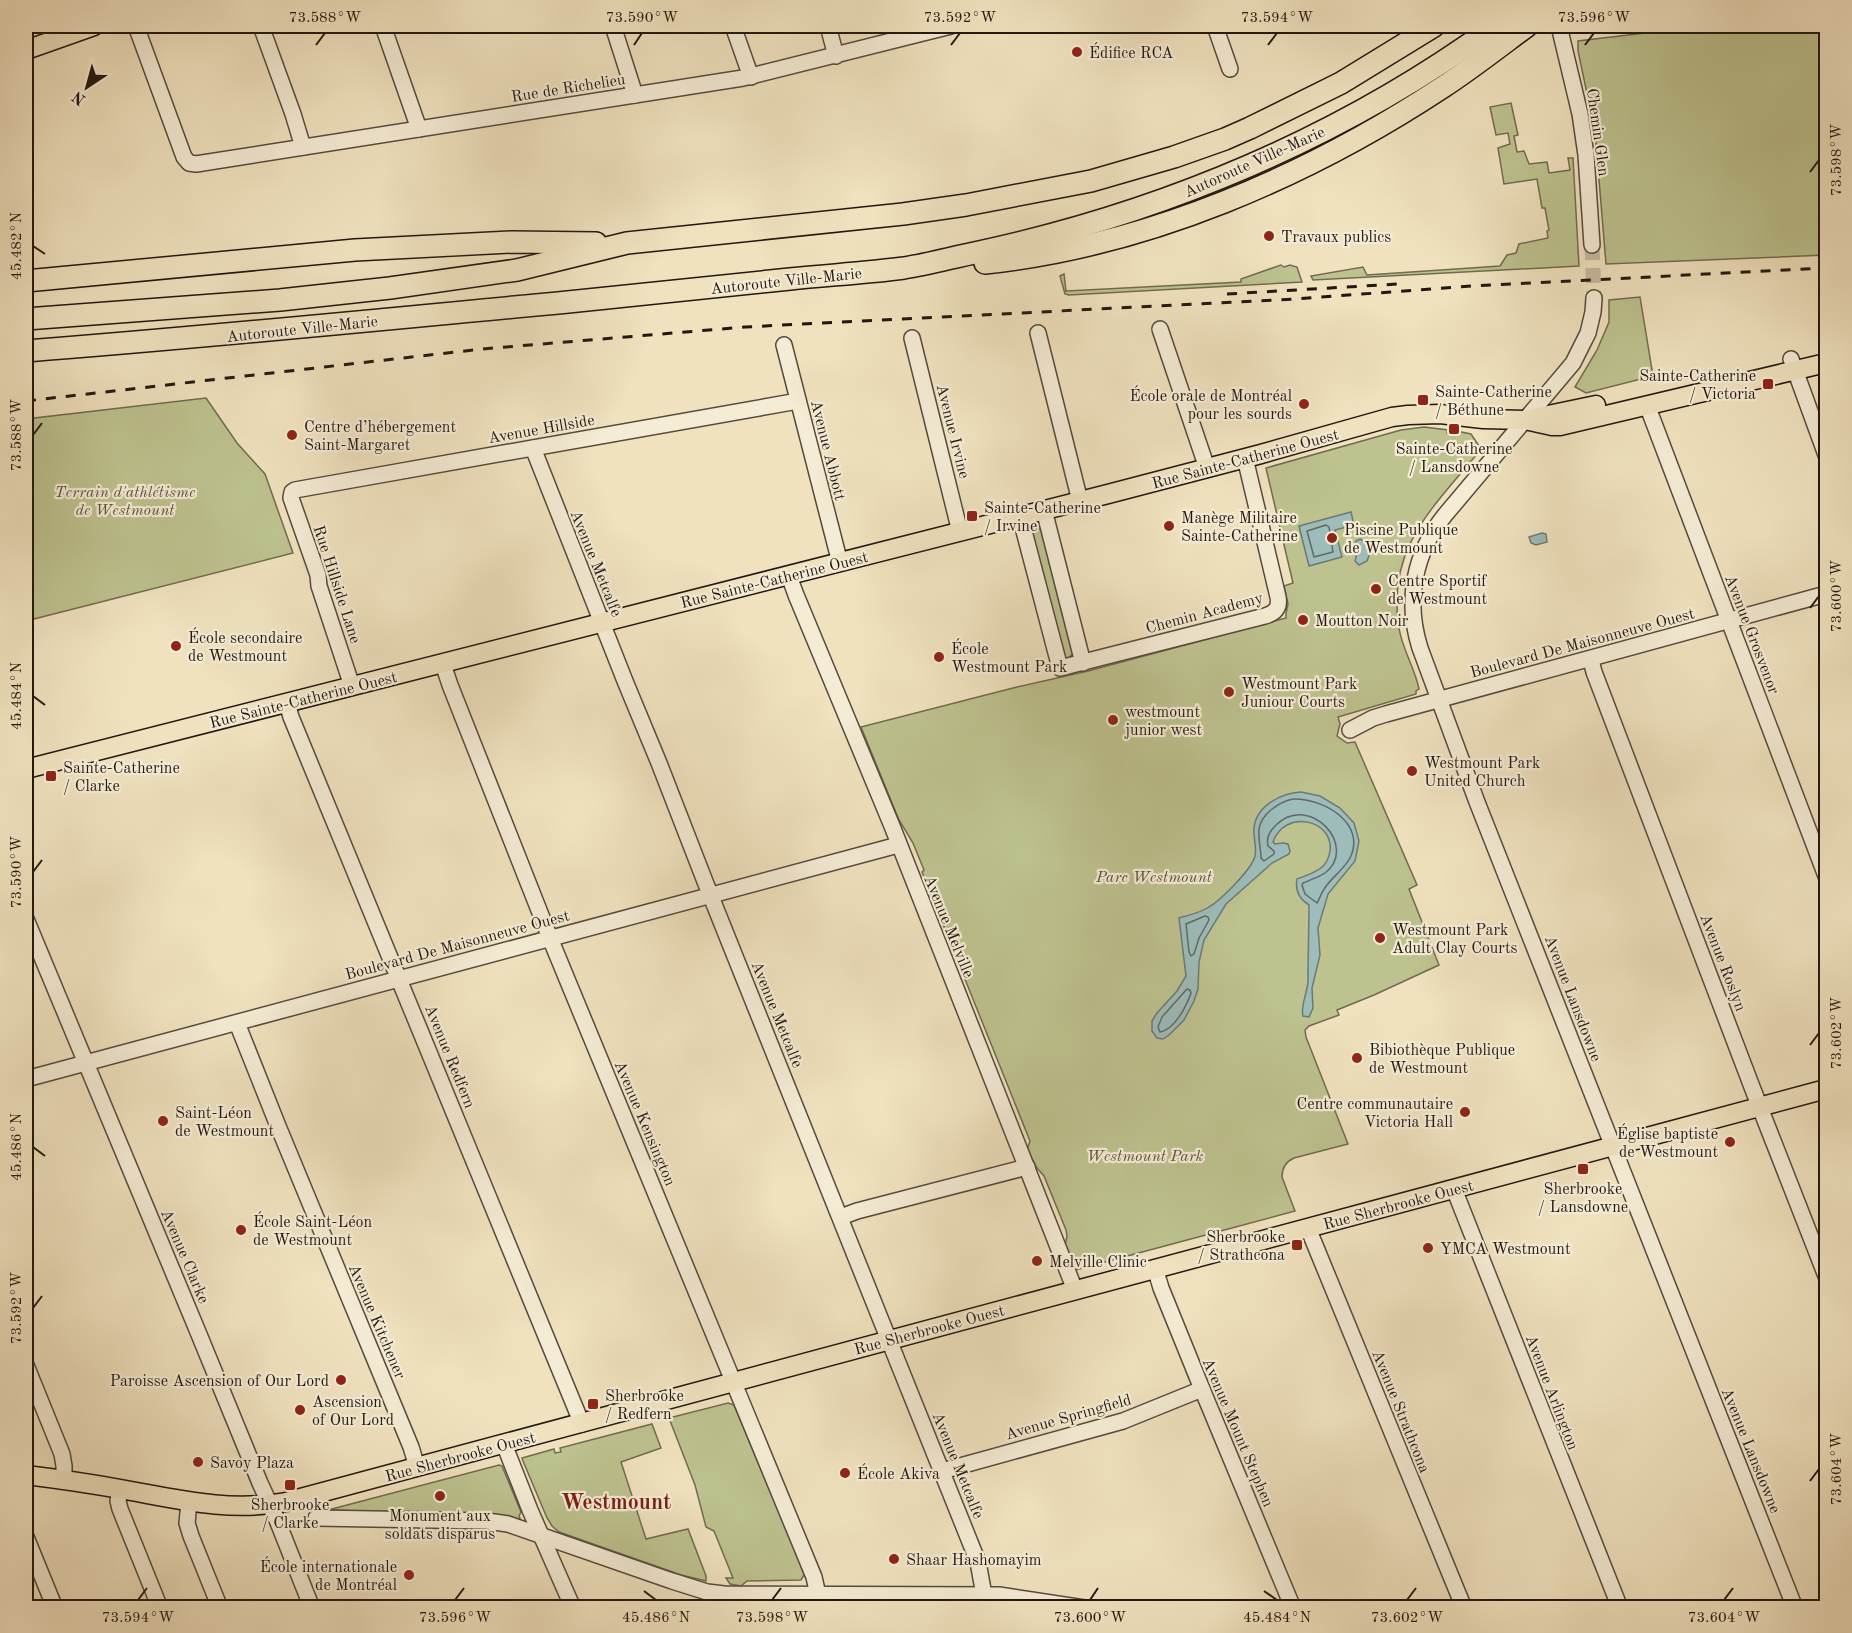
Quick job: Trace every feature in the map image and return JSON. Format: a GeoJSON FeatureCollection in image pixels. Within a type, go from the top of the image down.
{"type":"FeatureCollection","features":[{"type":"Feature","properties":{"kind":"highway","name":"Autoroute Ville-Marie"},"geometry":{"type":"LineString","coordinates":[[26,320],[280,300],[390,288],[517,270],[627,243],[933,210],[1026,194],[1116,174],[1187,153],[1250,128],[1341,83],[1434,26]]}},
{"type":"Feature","properties":{"kind":"highway","name":"Autoroute Ville-Marie"},"geometry":{"type":"LineString","coordinates":[[26,351],[214,336],[904,268],[1044,237],[1130,212],[1200,187],[1268,158],[1350,117],[1439,64],[1495,26]]}},
{"type":"Feature","properties":{"kind":"highway"},"geometry":{"type":"LineString","coordinates":[[904,268],[984,263],[1054,254],[1119,238],[1203,210],[1280,177],[1346,145],[1444,87],[1527,26]]}},
{"type":"Feature","properties":{"kind":"highway"},"geometry":{"type":"LineString","coordinates":[[26,281],[355,250],[512,242],[627,243]]}},
{"type":"Feature","properties":{"kind":"main road"},"geometry":{"type":"LineString","coordinates":[[26,50],[94,26]]}},
{"type":"Feature","properties":{"kind":"main road","name":"Rue Sainte-Catherine Ouest"},"geometry":{"type":"LineString","coordinates":[[26,769],[840,563],[1245,458],[1392,417],[1431,413],[1483,419],[1525,420],[1560,426],[1647,405],[1792,365],[1827,351]]}},
{"type":"Feature","properties":{"kind":"main road","name":"Rue Sainte-Catherine Ouest"},"geometry":{"type":"LineString","coordinates":[[1525,420],[1792,365],[1827,363]]}},
{"type":"Feature","properties":{"kind":"main road","name":"Rue Sherbrooke Ouest"},"geometry":{"type":"LineString","coordinates":[[26,1475],[189,1502],[231,1506],[270,1505],[582,1424],[1827,1089]]}},
{"type":"Feature","properties":{"kind":"street","name":"Rue de Richelieu"},"geometry":{"type":"LineString","coordinates":[[136,26],[183,155],[193,164],[751,77],[941,27]]}},
{"type":"Feature","properties":{"kind":"street"},"geometry":{"type":"LineString","coordinates":[[261,26],[303,147]]}},
{"type":"Feature","properties":{"kind":"street"},"geometry":{"type":"LineString","coordinates":[[383,26],[419,129]]}},
{"type":"Feature","properties":{"kind":"street"},"geometry":{"type":"LineString","coordinates":[[613,26],[635,95]]}},
{"type":"Feature","properties":{"kind":"street"},"geometry":{"type":"LineString","coordinates":[[733,26],[751,77]]}},
{"type":"Feature","properties":{"kind":"street"},"geometry":{"type":"LineString","coordinates":[[828,26],[836,56]]}},
{"type":"Feature","properties":{"kind":"street"},"geometry":{"type":"LineString","coordinates":[[1215,26],[1230,69]]}},
{"type":"Feature","properties":{"kind":"street","name":"Chemin Glen"},"geometry":{"type":"LineString","coordinates":[[1559,26],[1580,114],[1586,155],[1592,245]]}},
{"type":"Feature","properties":{"kind":"street"},"geometry":{"type":"LineString","coordinates":[[1525,420],[1578,356],[1588,333],[1594,298]]}},
{"type":"Feature","properties":{"kind":"street"},"geometry":{"type":"LineString","coordinates":[[1160,329],[1207,468]]}},
{"type":"Feature","properties":{"kind":"street"},"geometry":{"type":"LineString","coordinates":[[1038,333],[1080,501]]}},
{"type":"Feature","properties":{"kind":"street","name":"Avenue Irvine"},"geometry":{"type":"LineString","coordinates":[[912,338],[960,532]]}},
{"type":"Feature","properties":{"kind":"street","name":"Avenue Abbott"},"geometry":{"type":"LineString","coordinates":[[784,345],[840,563]]}},
{"type":"Feature","properties":{"kind":"street"},"geometry":{"type":"LineString","coordinates":[[1792,365],[1825,447]]}},
{"type":"Feature","properties":{"kind":"street","name":"Avenue Hillside"},"geometry":{"type":"LineString","coordinates":[[292,492],[298,489],[798,401]]}},
{"type":"Feature","properties":{"kind":"street","name":"Avenue Grosvenor"},"geometry":{"type":"LineString","coordinates":[[1647,405],[1827,876]]}},
{"type":"Feature","properties":{"kind":"street","name":"Avenue Lansdowne"},"geometry":{"type":"LineString","coordinates":[[1525,420],[1431,534],[1419,560],[1412,599],[1413,623],[1420,648],[1477,802],[1795,1608]]}},
{"type":"Feature","properties":{"kind":"street","name":"Avenue Metcalfe"},"geometry":{"type":"LineString","coordinates":[[533,448],[978,1562],[984,1595]]}},
{"type":"Feature","properties":{"kind":"street","name":"Chemin Academy"},"geometry":{"type":"LineString","coordinates":[[1020,516],[1060,668],[1083,663],[1264,616],[1275,610],[1279,604],[1278,597],[1245,458]]}},
{"type":"Feature","properties":{"kind":"street","name":"Rue Hillside Lane"},"geometry":{"type":"LineString","coordinates":[[292,492],[291,500],[318,575],[319,586],[352,686]]}},
{"type":"Feature","properties":{"kind":"street"},"geometry":{"type":"LineString","coordinates":[[1044,510],[1083,663]]}},
{"type":"Feature","properties":{"kind":"street","name":"Avenue Melville"},"geometry":{"type":"LineString","coordinates":[[789,576],[1075,1290]]}},
{"type":"Feature","properties":{"kind":"street","name":"Boulevard De Maisonneuve Ouest"},"geometry":{"type":"LineString","coordinates":[[1350,730],[1378,716],[1591,660],[1827,594]]}},
{"type":"Feature","properties":{"kind":"street","name":"Avenue Roslyn"},"geometry":{"type":"LineString","coordinates":[[1591,660],[1760,1107],[1827,1276]]}},
{"type":"Feature","properties":{"kind":"street","name":"Avenue Kensington"},"geometry":{"type":"LineString","coordinates":[[443,664],[550,938],[735,1382],[814,1577],[818,1594]]}},
{"type":"Feature","properties":{"kind":"street","name":"Avenue Redfern"},"geometry":{"type":"LineString","coordinates":[[287,703],[582,1424]]}},
{"type":"Feature","properties":{"kind":"street","name":"Boulevard De Maisonneuve Ouest"},"geometry":{"type":"LineString","coordinates":[[26,1079],[898,845]]}},
{"type":"Feature","properties":{"kind":"street","name":"Avenue Clarke"},"geometry":{"type":"LineString","coordinates":[[26,919],[312,1608]]}},
{"type":"Feature","properties":{"kind":"street","name":"Avenue Kitchener"},"geometry":{"type":"LineString","coordinates":[[237,1023],[273,1116],[411,1447],[417,1467]]}},
{"type":"Feature","properties":{"kind":"street"},"geometry":{"type":"LineString","coordinates":[[841,1217],[1027,1167]]}},
{"type":"Feature","properties":{"kind":"street","name":"Avenue Arlington"},"geometry":{"type":"LineString","coordinates":[[1454,1189],[1620,1608]]}},
{"type":"Feature","properties":{"kind":"street","name":"Avenue Strathcona"},"geometry":{"type":"LineString","coordinates":[[1308,1228],[1464,1608]]}},
{"type":"Feature","properties":{"kind":"street","name":"Avenue Mount Stephen"},"geometry":{"type":"LineString","coordinates":[[1155,1268],[1202,1389],[1293,1608]]}},
{"type":"Feature","properties":{"kind":"street"},"geometry":{"type":"LineString","coordinates":[[26,1365],[62,1454],[64,1480]]}},
{"type":"Feature","properties":{"kind":"street","name":"Avenue Springfield"},"geometry":{"type":"LineString","coordinates":[[942,1471],[1123,1422],[1202,1389]]}},
{"type":"Feature","properties":{"kind":"street"},"geometry":{"type":"LineString","coordinates":[[504,1444],[573,1608]]}},
{"type":"Feature","properties":{"kind":"street"},"geometry":{"type":"LineString","coordinates":[[120,1489],[118,1501],[120,1509],[160,1608]]}},
{"type":"Feature","properties":{"kind":"street"},"geometry":{"type":"LineString","coordinates":[[189,1502],[188,1523],[191,1536],[220,1608]]}},
{"type":"Feature","properties":{"kind":"street"},"geometry":{"type":"LineString","coordinates":[[316,1518],[496,1522],[521,1527],[733,1601],[818,1594],[903,1601],[999,1595],[1084,1608]]}},
{"type":"Feature","properties":{"kind":"street"},"geometry":{"type":"LineString","coordinates":[[26,1537],[55,1608]]}},
{"type":"Feature","properties":{"kind":"green space"},"geometry":{"type":"Polygon","coordinates":[[[1704,26],[1826,26],[1826,255],[1606,264],[1595,131],[1578,51],[1578,41],[1704,26]]]}},
{"type":"Feature","properties":{"kind":"green space"},"geometry":{"type":"Polygon","coordinates":[[[1511,103],[1518,135],[1514,136],[1517,152],[1524,151],[1529,164],[1547,162],[1549,173],[1570,170],[1568,158],[1573,158],[1579,266],[1313,280],[1311,276],[1363,267],[1367,275],[1500,266],[1507,255],[1516,253],[1519,244],[1548,238],[1545,208],[1542,208],[1537,179],[1504,184],[1498,148],[1510,144],[1508,133],[1496,135],[1490,107],[1511,103]]]}},
{"type":"Feature","properties":{"kind":"green space"},"geometry":{"type":"Polygon","coordinates":[[[1281,265],[1297,267],[1302,282],[1069,295],[1065,294],[1060,276],[1064,274],[1066,291],[1241,282],[1241,279],[1281,265]]]}},
{"type":"Feature","properties":{"kind":"green space"},"geometry":{"type":"Polygon","coordinates":[[[1640,297],[1653,376],[1586,393],[1575,387],[1597,350],[1609,322],[1609,300],[1640,297]]]}},
{"type":"Feature","properties":{"kind":"green space","name":"Terrain d'athlétisme de Westmount"},"geometry":{"type":"Polygon","coordinates":[[[206,398],[237,443],[265,474],[293,553],[26,621],[26,419],[206,398]]]}},
{"type":"Feature","properties":{"kind":"green space","name":"Parc Westmount"},"geometry":{"type":"Polygon","coordinates":[[[1424,427],[1448,430],[1447,433],[1455,435],[1456,431],[1471,434],[1479,446],[1477,454],[1429,512],[1416,532],[1399,575],[1397,600],[1399,628],[1419,689],[1416,694],[1338,717],[1340,724],[1337,736],[1347,743],[1355,742],[1417,885],[1409,889],[1439,965],[1337,1010],[1339,1015],[1309,1026],[1305,1030],[1348,1144],[1294,1158],[1286,1163],[1282,1177],[1295,1211],[1075,1270],[1065,1246],[1066,1230],[1044,1176],[1029,1153],[1030,1141],[922,872],[924,870],[913,843],[899,820],[861,727],[1088,671],[1286,618],[1288,604],[1284,586],[1293,583],[1266,468],[1401,430],[1424,427]]]}},
{"type":"Feature","properties":{"kind":"green space"},"geometry":{"type":"Polygon","coordinates":[[[1037,528],[1042,530],[1074,652],[1069,658],[1065,658],[1032,532],[1037,528]]]}},
{"type":"Feature","properties":{"kind":"green space"},"geometry":{"type":"Polygon","coordinates":[[[728,1403],[734,1405],[803,1569],[804,1575],[801,1580],[747,1581],[741,1586],[730,1584],[726,1578],[733,1578],[714,1531],[706,1527],[695,1485],[669,1418],[728,1403]]]}},
{"type":"Feature","properties":{"kind":"green space"},"geometry":{"type":"Polygon","coordinates":[[[652,1424],[661,1448],[621,1462],[646,1539],[688,1529],[706,1581],[681,1575],[559,1532],[547,1518],[522,1458],[554,1449],[555,1453],[561,1452],[560,1448],[652,1424]]]}},
{"type":"Feature","properties":{"kind":"green space"},"geometry":{"type":"Polygon","coordinates":[[[502,1466],[521,1512],[518,1519],[499,1515],[328,1510],[502,1466]]]}},
{"type":"Feature","properties":{"kind":"water"},"geometry":{"type":"Polygon","coordinates":[[[1351,512],[1354,525],[1335,530],[1342,557],[1309,566],[1299,526],[1351,512]]]}},
{"type":"Feature","properties":{"kind":"water"},"geometry":{"type":"Polygon","coordinates":[[[1546,534],[1547,542],[1536,545],[1531,543],[1529,537],[1546,534]]]}},
{"type":"Feature","properties":{"kind":"water"},"geometry":{"type":"Polygon","coordinates":[[[1360,539],[1367,543],[1370,553],[1367,561],[1359,565],[1355,561],[1357,553],[1355,545],[1360,539]]]}},
{"type":"Feature","properties":{"kind":"water"},"geometry":{"type":"Polygon","coordinates":[[[1301,792],[1320,796],[1340,808],[1354,823],[1359,841],[1355,861],[1328,894],[1318,928],[1320,955],[1312,988],[1313,1008],[1309,1017],[1303,1016],[1302,1012],[1308,980],[1309,905],[1298,894],[1297,879],[1322,867],[1328,860],[1330,851],[1329,840],[1324,831],[1317,825],[1297,822],[1287,825],[1273,842],[1288,844],[1289,854],[1272,863],[1226,904],[1204,940],[1199,962],[1198,989],[1194,1001],[1184,1020],[1169,1035],[1163,1039],[1157,1038],[1152,1031],[1152,1021],[1177,991],[1186,976],[1179,918],[1209,907],[1235,884],[1253,862],[1256,849],[1254,828],[1259,813],[1278,798],[1301,792]]]}},
{"type":"Feature","properties":{"kind":"tunnel"},"geometry":{"type":"LineString","coordinates":[[1592,245],[1594,298]]}},
{"type":"Feature","properties":{"kind":"railway"},"geometry":{"type":"LineString","coordinates":[[26,401],[482,349],[745,327],[1295,299],[1471,286],[1826,268]]}},
{"type":"Feature","properties":{"kind":"railway"},"geometry":{"type":"LineString","coordinates":[[1227,294],[1398,284]]}},
{"type":"Feature","properties":{"kind":"place","name":"Édifice RCA"},"geometry":{"type":"Point","coordinates":[1077,52]}},
{"type":"Feature","properties":{"kind":"place","name":"Travaux publics"},"geometry":{"type":"Point","coordinates":[1269,236]}},
{"type":"Feature","properties":{"kind":"place","name":"Sainte-Catherine / Victoria"},"geometry":{"type":"Point","coordinates":[1768,384]}},
{"type":"Feature","properties":{"kind":"place","name":"Sainte-Catherine / Béthune"},"geometry":{"type":"Point","coordinates":[1423,400]}},
{"type":"Feature","properties":{"kind":"place","name":"École orale de Montréal pour les sourds"},"geometry":{"type":"Point","coordinates":[1304,404]}},
{"type":"Feature","properties":{"kind":"place","name":"Sainte-Catherine / Lansdowne"},"geometry":{"type":"Point","coordinates":[1454,429]}},
{"type":"Feature","properties":{"kind":"place","name":"Centre d’hébergement Saint-Margaret"},"geometry":{"type":"Point","coordinates":[292,435]}},
{"type":"Feature","properties":{"kind":"place","name":"Sainte-Catherine / Irvine"},"geometry":{"type":"Point","coordinates":[972,516]}},
{"type":"Feature","properties":{"kind":"place","name":"Manège Militaire Sainte-Catherine"},"geometry":{"type":"Point","coordinates":[1169,526]}},
{"type":"Feature","properties":{"kind":"place","name":"Piscine Publique de Westmount"},"geometry":{"type":"Point","coordinates":[1332,538]}},
{"type":"Feature","properties":{"kind":"place","name":"Centre Sportif de Westmount"},"geometry":{"type":"Point","coordinates":[1376,589]}},
{"type":"Feature","properties":{"kind":"place","name":"Moutton Noir"},"geometry":{"type":"Point","coordinates":[1303,620]}},
{"type":"Feature","properties":{"kind":"place","name":"École secondaire de Westmount"},"geometry":{"type":"Point","coordinates":[176,646]}},
{"type":"Feature","properties":{"kind":"place","name":"École Westmount Park"},"geometry":{"type":"Point","coordinates":[939,657]}},
{"type":"Feature","properties":{"kind":"place","name":"Westmount Park Juniour Courts"},"geometry":{"type":"Point","coordinates":[1229,692]}},
{"type":"Feature","properties":{"kind":"place","name":"westmount junior west"},"geometry":{"type":"Point","coordinates":[1113,720]}},
{"type":"Feature","properties":{"kind":"place","name":"Westmount Park United Church"},"geometry":{"type":"Point","coordinates":[1412,771]}},
{"type":"Feature","properties":{"kind":"place","name":"Sainte-Catherine / Clarke"},"geometry":{"type":"Point","coordinates":[51,776]}},
{"type":"Feature","properties":{"kind":"place","name":"Westmount Park Adult Clay Courts"},"geometry":{"type":"Point","coordinates":[1380,938]}},
{"type":"Feature","properties":{"kind":"place","name":"Bibiothèque Publique de Westmount"},"geometry":{"type":"Point","coordinates":[1357,1058]}},
{"type":"Feature","properties":{"kind":"place","name":"Centre communautaire Victoria Hall"},"geometry":{"type":"Point","coordinates":[1465,1112]}},
{"type":"Feature","properties":{"kind":"place","name":"Saint-Léon de Westmount"},"geometry":{"type":"Point","coordinates":[163,1121]}},
{"type":"Feature","properties":{"kind":"place","name":"Église baptiste de Westmount"},"geometry":{"type":"Point","coordinates":[1730,1142]}},
{"type":"Feature","properties":{"kind":"place","name":"Sherbrooke / Lansdowne"},"geometry":{"type":"Point","coordinates":[1583,1169]}},
{"type":"Feature","properties":{"kind":"place","name":"École Saint-Léon de Westmount"},"geometry":{"type":"Point","coordinates":[241,1230]}},
{"type":"Feature","properties":{"kind":"place","name":"Sherbrooke / Strathcona"},"geometry":{"type":"Point","coordinates":[1297,1245]}},
{"type":"Feature","properties":{"kind":"place","name":"YMCA Westmount"},"geometry":{"type":"Point","coordinates":[1428,1248]}},
{"type":"Feature","properties":{"kind":"place","name":"Melville Clinic"},"geometry":{"type":"Point","coordinates":[1037,1261]}},
{"type":"Feature","properties":{"kind":"place","name":"Paroisse Ascension of Our Lord"},"geometry":{"type":"Point","coordinates":[341,1380]}},
{"type":"Feature","properties":{"kind":"place","name":"Sherbrooke / Redfern"},"geometry":{"type":"Point","coordinates":[593,1404]}},
{"type":"Feature","properties":{"kind":"place","name":"Ascension of Our Lord"},"geometry":{"type":"Point","coordinates":[300,1410]}},
{"type":"Feature","properties":{"kind":"place","name":"Savoy Plaza"},"geometry":{"type":"Point","coordinates":[198,1462]}},
{"type":"Feature","properties":{"kind":"place","name":"École Akiva"},"geometry":{"type":"Point","coordinates":[845,1473]}},
{"type":"Feature","properties":{"kind":"place","name":"Sherbrooke / Clarke"},"geometry":{"type":"Point","coordinates":[290,1485]}},
{"type":"Feature","properties":{"kind":"place","name":"Monument aux soldats disparus"},"geometry":{"type":"Point","coordinates":[440,1496]}},
{"type":"Feature","properties":{"kind":"place","name":"Shaar Hashomayim"},"geometry":{"type":"Point","coordinates":[894,1559]}},
{"type":"Feature","properties":{"kind":"place","name":"École internationale de Montréal"},"geometry":{"type":"Point","coordinates":[409,1575]}},
{"type":"Feature","properties":{"kind":"district","name":"Westmount"},"geometry":{"type":"Point","coordinates":[616,1501]}},
{"type":"Feature","properties":{"kind":"park label","name":"Westmount Park"},"geometry":{"type":"Point","coordinates":[1145,1155]}}]}
